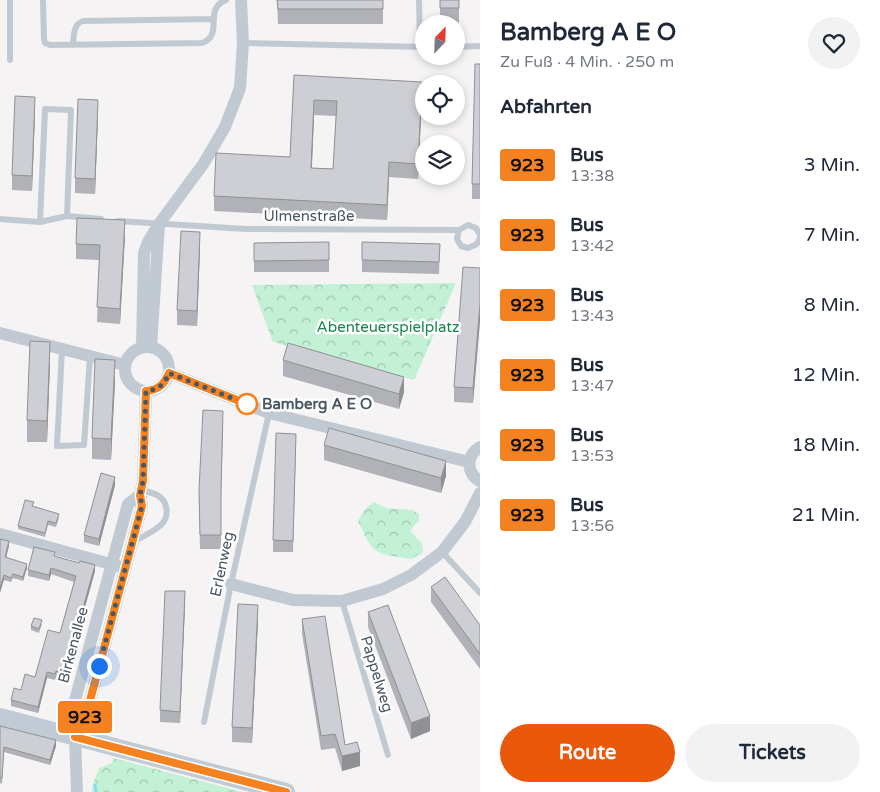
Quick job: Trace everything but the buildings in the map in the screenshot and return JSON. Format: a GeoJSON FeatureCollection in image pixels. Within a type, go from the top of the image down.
{"type":"FeatureCollection","features":[{"type":"Feature","properties":{"kind":"main road"},"geometry":{"type":"LineString","coordinates":[[0,718],[286,792]]}},
{"type":"Feature","properties":{"kind":"street"},"geometry":{"type":"LineString","coordinates":[[147,347],[159,224],[204,163],[225,127],[240,88],[243,43],[241,0]]}},
{"type":"Feature","properties":{"kind":"street"},"geometry":{"type":"LineString","coordinates":[[0,333],[125,365]]}},
{"type":"Feature","properties":{"kind":"street"},"geometry":{"type":"LineString","coordinates":[[147,347],[159,350],[166,357],[169,364],[169,373],[161,387],[146,391],[132,386],[127,380],[125,365],[131,353],[147,347]]}},
{"type":"Feature","properties":{"kind":"street"},"geometry":{"type":"LineString","coordinates":[[169,373],[269,413],[469,462]]}},
{"type":"Feature","properties":{"kind":"street","name":"Birkenallee"},"geometry":{"type":"LineString","coordinates":[[75,737],[84,723],[142,506],[140,493],[146,391]]}},
{"type":"Feature","properties":{"kind":"street"},"geometry":{"type":"LineString","coordinates":[[480,447],[471,455],[469,462],[469,468],[473,475],[480,481]]}},
{"type":"Feature","properties":{"kind":"street","name":"Birkenallee"},"geometry":{"type":"LineString","coordinates":[[75,737],[70,719],[128,504],[140,493]]}},
{"type":"Feature","properties":{"kind":"street"},"geometry":{"type":"LineString","coordinates":[[231,584],[293,600],[342,601],[383,590],[411,575],[442,552],[465,522],[480,493]]}},
{"type":"Feature","properties":{"kind":"street"},"geometry":{"type":"LineString","coordinates":[[0,534],[125,568]]}},
{"type":"Feature","properties":{"kind":"street"},"geometry":{"type":"LineString","coordinates":[[75,737],[77,792]]}},
{"type":"Feature","properties":{"kind":"lane"},"geometry":{"type":"LineString","coordinates":[[10,0],[10,60]]}},
{"type":"Feature","properties":{"kind":"lane"},"geometry":{"type":"LineString","coordinates":[[43,0],[44,39],[50,46],[202,43],[211,38],[216,7],[226,0]]}},
{"type":"Feature","properties":{"kind":"lane"},"geometry":{"type":"LineString","coordinates":[[419,0],[420,15]]}},
{"type":"Feature","properties":{"kind":"lane"},"geometry":{"type":"LineString","coordinates":[[73,45],[75,27],[79,22],[83,21],[214,19]]}},
{"type":"Feature","properties":{"kind":"lane"},"geometry":{"type":"LineString","coordinates":[[243,43],[415,47]]}},
{"type":"Feature","properties":{"kind":"lane"},"geometry":{"type":"LineString","coordinates":[[465,46],[480,46]]}},
{"type":"Feature","properties":{"kind":"lane"},"geometry":{"type":"LineString","coordinates":[[40,222],[45,109],[71,110],[67,216]]}},
{"type":"Feature","properties":{"kind":"lane","name":"Ulmenstraße"},"geometry":{"type":"LineString","coordinates":[[0,219],[40,222],[67,216],[246,229],[459,230]]}},
{"type":"Feature","properties":{"kind":"lane"},"geometry":{"type":"LineString","coordinates":[[472,225],[479,231],[480,236],[477,244],[474,247],[464,247],[457,239],[459,230],[464,226],[472,225]]}},
{"type":"Feature","properties":{"kind":"lane"},"geometry":{"type":"LineString","coordinates":[[62,349],[57,446],[84,445],[90,357]]}},
{"type":"Feature","properties":{"kind":"lane","name":"Erlenweg"},"geometry":{"type":"LineString","coordinates":[[204,722],[231,584],[269,413]]}},
{"type":"Feature","properties":{"kind":"lane"},"geometry":{"type":"LineString","coordinates":[[132,543],[162,524],[166,518],[167,509],[165,503],[158,495],[140,493]]}},
{"type":"Feature","properties":{"kind":"lane"},"geometry":{"type":"LineString","coordinates":[[442,552],[480,593]]}},
{"type":"Feature","properties":{"kind":"lane","name":"Pappelweg"},"geometry":{"type":"LineString","coordinates":[[342,601],[388,755]]}},
{"type":"Feature","properties":{"kind":"green space","name":"Abenteuerspielplatz"},"geometry":{"type":"Polygon","coordinates":[[[456,283],[414,380],[273,342],[252,285],[456,283]]]}},
{"type":"Feature","properties":{"kind":"green space"},"geometry":{"type":"Polygon","coordinates":[[[374,502],[386,508],[412,510],[419,514],[419,520],[410,531],[422,543],[423,552],[412,559],[383,554],[373,547],[358,521],[364,510],[374,502]]]}},
{"type":"Feature","properties":{"kind":"green space"},"geometry":{"type":"Polygon","coordinates":[[[113,758],[243,792],[92,792],[99,768],[112,763],[113,758]]]}},
{"type":"Feature","properties":{"kind":"waterway"},"geometry":{"type":"LineString","coordinates":[[95,785],[96,792]]}},
{"type":"Feature","properties":{"kind":"bus line","name":"923"},"geometry":{"type":"LineString","coordinates":[[247,404],[169,373],[161,387],[146,391],[143,481],[140,495],[142,506],[84,723],[75,737],[286,792]]}},
{"type":"Feature","properties":{"kind":"place","name":"Bamberg A E O"},"geometry":{"type":"Point","coordinates":[247,404]}},
{"type":"Feature","properties":{"kind":"route"},"geometry":{"type":"LineString","coordinates":[[99,666],[142,506],[140,495],[143,481],[146,391],[161,387],[169,373],[247,404]]}}]}
